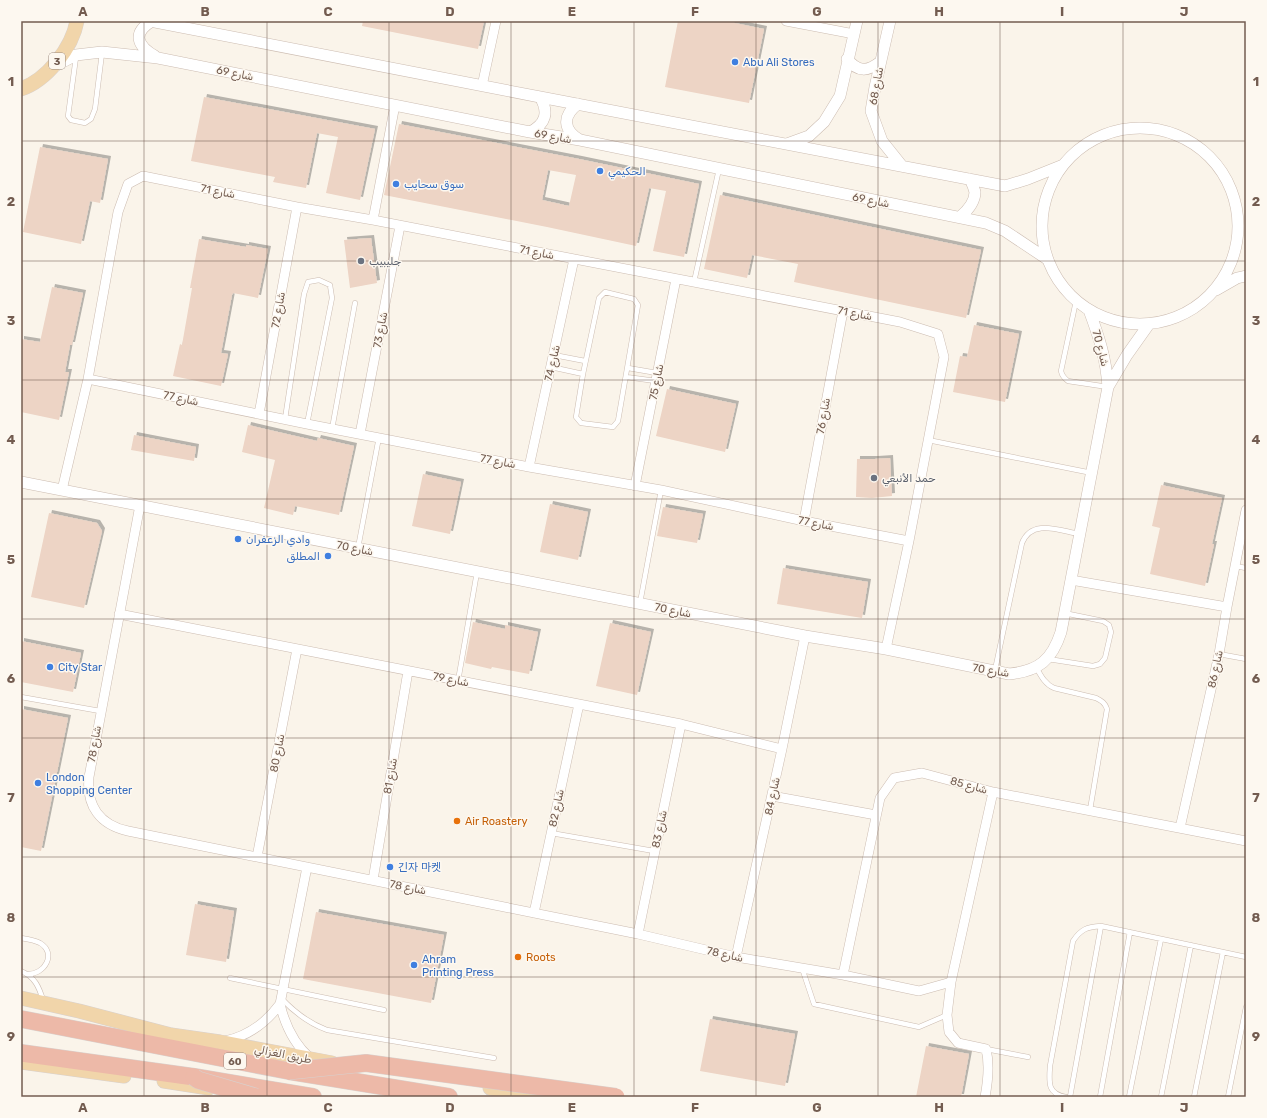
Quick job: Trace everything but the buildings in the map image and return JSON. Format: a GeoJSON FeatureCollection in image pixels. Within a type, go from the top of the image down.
{"type":"FeatureCollection","features":[{"type":"Feature","properties":{"kind":"highway","name":"طريق الغزالي"},"geometry":{"type":"LineString","coordinates":[[21,1019],[289,1071],[449,1097]]}},
{"type":"Feature","properties":{"kind":"highway","name":"60"},"geometry":{"type":"LineString","coordinates":[[21,1053],[313,1097]]}},
{"type":"Feature","properties":{"kind":"highway"},"geometry":{"type":"LineString","coordinates":[[289,1071],[366,1063],[616,1097]]}},
{"type":"Feature","properties":{"kind":"highway"},"geometry":{"type":"LineString","coordinates":[[194,1078],[256,1097]]}},
{"type":"Feature","properties":{"kind":"main road","name":"3"},"geometry":{"type":"LineString","coordinates":[[23,89],[51,69],[66,50],[77,21]]}},
{"type":"Feature","properties":{"kind":"main road","name":"طريق الغزالي"},"geometry":{"type":"LineString","coordinates":[[21,998],[171,1034],[312,1060],[547,1097]]}},
{"type":"Feature","properties":{"kind":"main road"},"geometry":{"type":"LineString","coordinates":[[21,1062],[267,1097]]}},
{"type":"Feature","properties":{"kind":"street"},"geometry":{"type":"LineString","coordinates":[[158,58],[146,51],[140,44],[139,35],[143,26],[151,21],[1005,186],[1063,166]]}},
{"type":"Feature","properties":{"kind":"street"},"geometry":{"type":"LineString","coordinates":[[482,86],[496,21]]}},
{"type":"Feature","properties":{"kind":"street"},"geometry":{"type":"LineString","coordinates":[[786,21],[854,34]]}},
{"type":"Feature","properties":{"kind":"street"},"geometry":{"type":"LineString","coordinates":[[786,144],[809,136],[824,122],[840,96],[856,21]]}},
{"type":"Feature","properties":{"kind":"street","name":"شارع 68"},"geometry":{"type":"LineString","coordinates":[[890,21],[880,62],[871,111],[882,141],[902,166]]}},
{"type":"Feature","properties":{"kind":"street","name":"شارع 69"},"geometry":{"type":"LineString","coordinates":[[51,69],[76,55],[102,52],[158,58],[530,132],[580,140],[960,217],[986,223],[1005,231],[1047,260]]}},
{"type":"Feature","properties":{"kind":"street"},"geometry":{"type":"LineString","coordinates":[[847,59],[854,66],[863,70],[872,68],[880,62]]}},
{"type":"Feature","properties":{"kind":"street"},"geometry":{"type":"LineString","coordinates":[[530,132],[538,128],[543,121],[545,113],[544,105],[540,97]]}},
{"type":"Feature","properties":{"kind":"street"},"geometry":{"type":"LineString","coordinates":[[578,104],[571,110],[567,118],[567,128],[572,136],[580,140]]}},
{"type":"Feature","properties":{"kind":"street"},"geometry":{"type":"LineString","coordinates":[[373,220],[395,105]]}},
{"type":"Feature","properties":{"kind":"street"},"geometry":{"type":"LineString","coordinates":[[1146,128],[1169,132],[1190,141],[1209,155],[1224,174],[1234,195],[1238,215],[1238,236],[1233,257],[1225,276],[1212,293],[1199,305],[1184,314],[1166,321],[1149,324],[1128,324],[1108,319],[1089,310],[1076,301],[1059,282],[1047,260],[1042,235],[1043,211],[1050,187],[1063,166],[1080,149],[1100,136],[1122,129],[1146,128]]}},
{"type":"Feature","properties":{"kind":"street","name":"شارع 71"},"geometry":{"type":"LineString","coordinates":[[62,490],[88,379],[118,212],[128,184],[143,176],[297,207],[373,220],[694,282],[900,322],[938,334],[944,357],[909,541],[886,650]]}},
{"type":"Feature","properties":{"kind":"street"},"geometry":{"type":"LineString","coordinates":[[960,217],[966,212],[972,203],[975,192],[970,179]]}},
{"type":"Feature","properties":{"kind":"street"},"geometry":{"type":"LineString","coordinates":[[1234,195],[1246,208]]}},
{"type":"Feature","properties":{"kind":"street","name":"شارع 72"},"geometry":{"type":"LineString","coordinates":[[259,414],[297,207]]}},
{"type":"Feature","properties":{"kind":"street","name":"شارع 73"},"geometry":{"type":"LineString","coordinates":[[360,434],[400,226]]}},
{"type":"Feature","properties":{"kind":"street","name":"شارع 74"},"geometry":{"type":"LineString","coordinates":[[529,467],[574,259]]}},
{"type":"Feature","properties":{"kind":"street"},"geometry":{"type":"LineString","coordinates":[[1212,293],[1237,278],[1246,276]]}},
{"type":"Feature","properties":{"kind":"street","name":"شارع 75"},"geometry":{"type":"LineString","coordinates":[[635,486],[676,279]]}},
{"type":"Feature","properties":{"kind":"street","name":"شارع 70"},"geometry":{"type":"LineString","coordinates":[[21,482],[805,636],[1009,674],[1023,673],[1036,667],[1047,659],[1056,646],[1061,632],[1108,387],[1104,353],[1089,310]]}},
{"type":"Feature","properties":{"kind":"street","name":"شارع 76"},"geometry":{"type":"LineString","coordinates":[[804,520],[843,311]]}},
{"type":"Feature","properties":{"kind":"street","name":"شارع 70"},"geometry":{"type":"LineString","coordinates":[[1108,387],[1127,355],[1149,324]]}},
{"type":"Feature","properties":{"kind":"street","name":"شارع 77"},"geometry":{"type":"LineString","coordinates":[[88,379],[332,429],[529,467],[661,490],[909,541]]}},
{"type":"Feature","properties":{"kind":"street","name":"شارع 78"},"geometry":{"type":"LineString","coordinates":[[140,505],[100,711],[88,786],[92,804],[103,820],[119,829],[638,934],[736,957],[843,975],[919,991],[951,982]]}},
{"type":"Feature","properties":{"kind":"street","name":"شارع 86"},"geometry":{"type":"LineString","coordinates":[[1180,828],[1219,654],[1246,510]]}},
{"type":"Feature","properties":{"kind":"street"},"geometry":{"type":"LineString","coordinates":[[1071,580],[1227,606]]}},
{"type":"Feature","properties":{"kind":"street","name":"شارع 79"},"geometry":{"type":"LineString","coordinates":[[119,614],[681,724],[782,749]]}},
{"type":"Feature","properties":{"kind":"street","name":"شارع 84"},"geometry":{"type":"LineString","coordinates":[[736,957],[772,796],[805,636]]}},
{"type":"Feature","properties":{"kind":"street","name":"شارع 80"},"geometry":{"type":"LineString","coordinates":[[257,857],[297,649]]}},
{"type":"Feature","properties":{"kind":"street","name":"شارع 81"},"geometry":{"type":"LineString","coordinates":[[373,880],[408,671]]}},
{"type":"Feature","properties":{"kind":"street","name":"شارع 82"},"geometry":{"type":"LineString","coordinates":[[534,913],[579,704]]}},
{"type":"Feature","properties":{"kind":"street","name":"شارع 83"},"geometry":{"type":"LineString","coordinates":[[638,934],[681,724]]}},
{"type":"Feature","properties":{"kind":"street","name":"شارع 85"},"geometry":{"type":"LineString","coordinates":[[843,975],[880,798],[894,778],[922,773],[993,792],[1246,841]]}},
{"type":"Feature","properties":{"kind":"street"},"geometry":{"type":"LineString","coordinates":[[985,1097],[988,1078],[988,1057],[986,1049],[958,1043],[949,1032],[947,1015],[951,982],[993,792]]}},
{"type":"Feature","properties":{"kind":"street"},"geometry":{"type":"LineString","coordinates":[[772,796],[876,815]]}},
{"type":"Feature","properties":{"kind":"street"},"geometry":{"type":"LineString","coordinates":[[307,867],[282,997],[284,1020],[291,1035],[312,1060]]}},
{"type":"Feature","properties":{"kind":"street"},"geometry":{"type":"LineString","coordinates":[[220,1042],[238,1037],[254,1030],[264,1022],[282,997]]}},
{"type":"Feature","properties":{"kind":"lane"},"geometry":{"type":"LineString","coordinates":[[76,55],[68,116],[71,120],[84,123],[91,119],[95,109],[102,52]]}},
{"type":"Feature","properties":{"kind":"lane"},"geometry":{"type":"LineString","coordinates":[[694,282],[719,169]]}},
{"type":"Feature","properties":{"kind":"lane"},"geometry":{"type":"LineString","coordinates":[[285,419],[304,294],[308,282],[319,280],[330,286],[332,298],[307,424]]}},
{"type":"Feature","properties":{"kind":"lane"},"geometry":{"type":"LineString","coordinates":[[605,292],[634,299],[638,305],[628,368],[618,421],[613,427],[581,423],[576,417],[584,361],[598,298],[605,292]]}},
{"type":"Feature","properties":{"kind":"lane"},"geometry":{"type":"LineString","coordinates":[[1076,301],[1061,371],[1062,375],[1064,379],[1068,381],[1108,387]]}},
{"type":"Feature","properties":{"kind":"lane"},"geometry":{"type":"LineString","coordinates":[[332,429],[355,303]]}},
{"type":"Feature","properties":{"kind":"lane"},"geometry":{"type":"LineString","coordinates":[[554,355],[584,361]]}},
{"type":"Feature","properties":{"kind":"lane"},"geometry":{"type":"LineString","coordinates":[[551,367],[583,374]]}},
{"type":"Feature","properties":{"kind":"lane"},"geometry":{"type":"LineString","coordinates":[[628,368],[657,377]]}},
{"type":"Feature","properties":{"kind":"lane"},"geometry":{"type":"LineString","coordinates":[[626,376],[657,377]]}},
{"type":"Feature","properties":{"kind":"lane"},"geometry":{"type":"LineString","coordinates":[[357,548],[379,437]]}},
{"type":"Feature","properties":{"kind":"lane"},"geometry":{"type":"LineString","coordinates":[[928,440],[1092,473]]}},
{"type":"Feature","properties":{"kind":"lane"},"geometry":{"type":"LineString","coordinates":[[640,603],[661,490]]}},
{"type":"Feature","properties":{"kind":"lane"},"geometry":{"type":"LineString","coordinates":[[995,671],[1022,543],[1025,536],[1030,531],[1037,528],[1080,534]]}},
{"type":"Feature","properties":{"kind":"lane"},"geometry":{"type":"LineString","coordinates":[[1235,566],[1246,568]]}},
{"type":"Feature","properties":{"kind":"lane"},"geometry":{"type":"LineString","coordinates":[[458,681],[477,572]]}},
{"type":"Feature","properties":{"kind":"lane"},"geometry":{"type":"LineString","coordinates":[[1047,659],[1093,666],[1100,664],[1105,658],[1111,632],[1109,625],[1103,621],[1064,613]]}},
{"type":"Feature","properties":{"kind":"lane"},"geometry":{"type":"LineString","coordinates":[[1219,654],[1246,659]]}},
{"type":"Feature","properties":{"kind":"lane"},"geometry":{"type":"LineString","coordinates":[[1036,667],[1049,686],[1096,698],[1105,704],[1107,709],[1090,810]]}},
{"type":"Feature","properties":{"kind":"lane"},"geometry":{"type":"LineString","coordinates":[[21,697],[100,711]]}},
{"type":"Feature","properties":{"kind":"lane"},"geometry":{"type":"LineString","coordinates":[[551,833],[654,851]]}},
{"type":"Feature","properties":{"kind":"lane"},"geometry":{"type":"LineString","coordinates":[[1070,1097],[1101,926]]}},
{"type":"Feature","properties":{"kind":"lane"},"geometry":{"type":"LineString","coordinates":[[1066,1097],[1058,1096],[1053,1091],[1049,1082],[1050,1066],[1073,941],[1080,931],[1101,926],[1246,957]]}},
{"type":"Feature","properties":{"kind":"lane"},"geometry":{"type":"LineString","coordinates":[[1100,1097],[1130,932]]}},
{"type":"Feature","properties":{"kind":"lane"},"geometry":{"type":"LineString","coordinates":[[21,938],[41,943],[47,951],[48,956],[42,970],[37,973],[27,974]]}},
{"type":"Feature","properties":{"kind":"lane"},"geometry":{"type":"LineString","coordinates":[[1129,1097],[1160,939]]}},
{"type":"Feature","properties":{"kind":"lane"},"geometry":{"type":"LineString","coordinates":[[1161,1097],[1190,945]]}},
{"type":"Feature","properties":{"kind":"lane"},"geometry":{"type":"LineString","coordinates":[[1194,1097],[1223,952]]}},
{"type":"Feature","properties":{"kind":"lane"},"geometry":{"type":"LineString","coordinates":[[802,968],[814,1004],[919,1027],[947,1015]]}},
{"type":"Feature","properties":{"kind":"lane"},"geometry":{"type":"LineString","coordinates":[[21,971],[36,982],[44,1003]]}},
{"type":"Feature","properties":{"kind":"lane"},"geometry":{"type":"LineString","coordinates":[[230,978],[282,997],[384,1010]]}},
{"type":"Feature","properties":{"kind":"lane"},"geometry":{"type":"LineString","coordinates":[[282,997],[297,1014],[326,1030],[494,1058]]}},
{"type":"Feature","properties":{"kind":"lane"},"geometry":{"type":"LineString","coordinates":[[1228,1097],[1246,1007]]}},
{"type":"Feature","properties":{"kind":"lane"},"geometry":{"type":"LineString","coordinates":[[986,1049],[1028,1057]]}},
{"type":"Feature","properties":{"kind":"place","name":"Abu Ali Stores"},"geometry":{"type":"Point","coordinates":[735,62]}},
{"type":"Feature","properties":{"kind":"place","name":"الحكيمي"},"geometry":{"type":"Point","coordinates":[600,171]}},
{"type":"Feature","properties":{"kind":"place","name":"سوق سحايب"},"geometry":{"type":"Point","coordinates":[396,184]}},
{"type":"Feature","properties":{"kind":"place","name":"جليبيب"},"geometry":{"type":"Point","coordinates":[361,261]}},
{"type":"Feature","properties":{"kind":"place","name":"حمد الأنبعي"},"geometry":{"type":"Point","coordinates":[874,478]}},
{"type":"Feature","properties":{"kind":"place","name":"وادي الزعفران"},"geometry":{"type":"Point","coordinates":[238,539]}},
{"type":"Feature","properties":{"kind":"place","name":"المطلق"},"geometry":{"type":"Point","coordinates":[328,556]}},
{"type":"Feature","properties":{"kind":"place","name":"City Star"},"geometry":{"type":"Point","coordinates":[50,667]}},
{"type":"Feature","properties":{"kind":"place","name":"London Shopping Center"},"geometry":{"type":"Point","coordinates":[38,783]}},
{"type":"Feature","properties":{"kind":"place","name":"Air Roastery"},"geometry":{"type":"Point","coordinates":[457,821]}},
{"type":"Feature","properties":{"kind":"place","name":"긴자 마켓"},"geometry":{"type":"Point","coordinates":[390,867]}},
{"type":"Feature","properties":{"kind":"place","name":"Roots"},"geometry":{"type":"Point","coordinates":[518,957]}},
{"type":"Feature","properties":{"kind":"place","name":"Ahram Printing Press"},"geometry":{"type":"Point","coordinates":[414,965]}}]}
